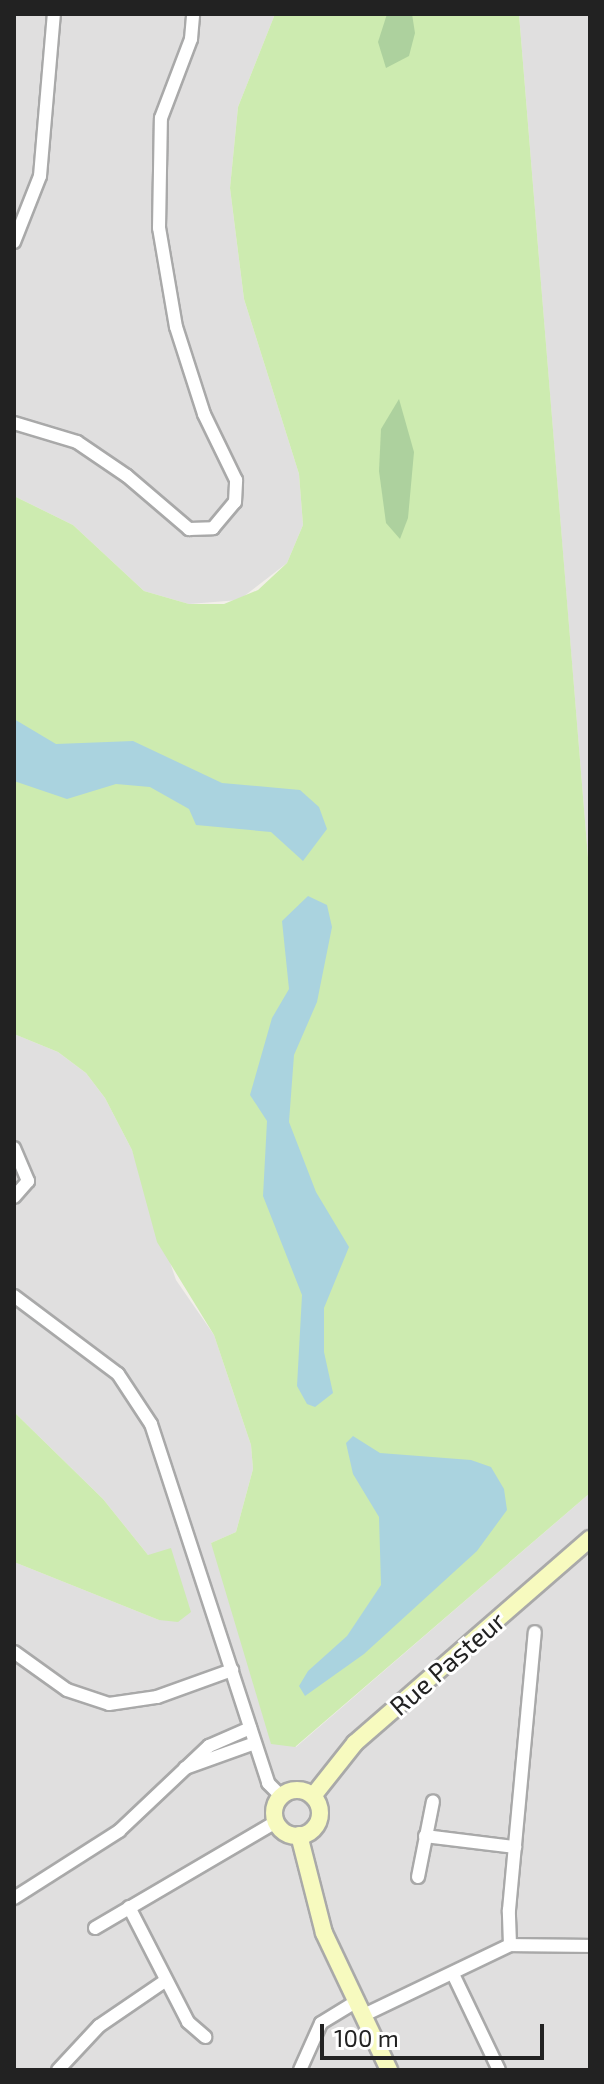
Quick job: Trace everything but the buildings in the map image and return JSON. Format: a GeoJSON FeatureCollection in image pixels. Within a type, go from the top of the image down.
{"type":"FeatureCollection","features":[{"type":"Feature","properties":{"kind":"street"},"geometry":{"type":"LineString","coordinates":[[14,242],[40,176],[54,14]]}},
{"type":"Feature","properties":{"kind":"street"},"geometry":{"type":"LineString","coordinates":[[14,423],[77,442],[103,458],[189,529],[213,528],[235,502],[236,480],[204,414],[176,327],[159,228],[161,118],[191,39],[193,14]]}},
{"type":"Feature","properties":{"kind":"street"},"geometry":{"type":"LineString","coordinates":[[14,1148],[28,1181],[14,1197]]}},
{"type":"Feature","properties":{"kind":"street"},"geometry":{"type":"LineString","coordinates":[[14,1296],[96,1354],[135,1395],[166,1461],[268,1783],[281,1796]]}},
{"type":"Feature","properties":{"kind":"street","name":"Rue Pasteur"},"geometry":{"type":"LineString","coordinates":[[313,1796],[355,1743],[590,1539]]}},
{"type":"Feature","properties":{"kind":"street"},"geometry":{"type":"LineString","coordinates":[[510,1945],[515,1847],[535,1632]]}},
{"type":"Feature","properties":{"kind":"street"},"geometry":{"type":"LineString","coordinates":[[14,1652],[67,1690],[109,1704],[157,1697],[232,1670]]}},
{"type":"Feature","properties":{"kind":"street"},"geometry":{"type":"LineString","coordinates":[[14,1898],[119,1831],[178,1770],[209,1746],[250,1728]]}},
{"type":"Feature","properties":{"kind":"street"},"geometry":{"type":"LineString","coordinates":[[178,1770],[255,1743]]}},
{"type":"Feature","properties":{"kind":"street"},"geometry":{"type":"LineString","coordinates":[[276,1822],[284,1832],[299,1835],[313,1829],[319,1817],[313,1796],[296,1790],[281,1796]]}},
{"type":"Feature","properties":{"kind":"street"},"geometry":{"type":"LineString","coordinates":[[95,1928],[276,1822],[281,1796]]}},
{"type":"Feature","properties":{"kind":"street"},"geometry":{"type":"LineString","coordinates":[[418,1877],[433,1801]]}},
{"type":"Feature","properties":{"kind":"street"},"geometry":{"type":"LineString","coordinates":[[299,1835],[313,1906],[389,2070]]}},
{"type":"Feature","properties":{"kind":"street"},"geometry":{"type":"LineString","coordinates":[[425,1836],[515,1847]]}},
{"type":"Feature","properties":{"kind":"street"},"geometry":{"type":"LineString","coordinates":[[129,1907],[188,2022],[205,2037]]}},
{"type":"Feature","properties":{"kind":"street"},"geometry":{"type":"LineString","coordinates":[[300,2070],[321,2023],[453,1974],[510,1945],[590,1946]]}},
{"type":"Feature","properties":{"kind":"street"},"geometry":{"type":"LineString","coordinates":[[453,1974],[499,2070]]}},
{"type":"Feature","properties":{"kind":"street"},"geometry":{"type":"LineString","coordinates":[[58,2070],[99,2026],[165,1981]]}},
{"type":"Feature","properties":{"kind":"shaded area"},"geometry":{"type":"Polygon","coordinates":[[[14,14],[275,14],[238,107],[230,188],[244,299],[299,474],[303,525],[287,563],[239,600],[189,604],[144,591],[73,525],[14,496],[14,14]]]}},
{"type":"Feature","properties":{"kind":"shaded area"},"geometry":{"type":"Polygon","coordinates":[[[519,14],[590,14],[590,882],[567,602],[519,14]]]}},
{"type":"Feature","properties":{"kind":"shaded area"},"geometry":{"type":"Polygon","coordinates":[[[14,1034],[58,1052],[86,1073],[105,1098],[132,1150],[176,1280],[214,1335],[251,1445],[253,1469],[236,1532],[211,1543],[296,1747],[590,1493],[590,2070],[14,2070],[14,1562],[159,1620],[148,1555],[103,1499],[14,1412],[14,1034]]]}},
{"type":"Feature","properties":{"kind":"green space"},"geometry":{"type":"Polygon","coordinates":[[[275,14],[519,14],[590,882],[590,1493],[295,1747],[271,1744],[211,1543],[236,1532],[253,1469],[251,1445],[214,1335],[157,1242],[132,1150],[105,1098],[86,1073],[58,1052],[14,1034],[14,496],[73,525],[144,591],[189,604],[224,604],[258,590],[287,563],[303,525],[299,474],[244,299],[230,188],[238,107],[275,14]]]}},
{"type":"Feature","properties":{"kind":"green space"},"geometry":{"type":"Polygon","coordinates":[[[387,14],[412,14],[415,33],[409,56],[386,68],[378,42],[387,14]]]}},
{"type":"Feature","properties":{"kind":"green space"},"geometry":{"type":"Polygon","coordinates":[[[399,399],[414,452],[408,518],[400,539],[386,523],[379,471],[381,429],[399,399]]]}},
{"type":"Feature","properties":{"kind":"green space"},"geometry":{"type":"Polygon","coordinates":[[[14,1412],[103,1499],[148,1555],[171,1548],[191,1612],[178,1622],[159,1620],[14,1562],[14,1412]]]}},
{"type":"Feature","properties":{"kind":"water"},"geometry":{"type":"Polygon","coordinates":[[[14,719],[56,744],[133,741],[222,783],[300,790],[319,807],[327,829],[303,861],[271,832],[196,825],[189,809],[150,787],[116,784],[67,799],[14,781],[14,719]]]}},
{"type":"Feature","properties":{"kind":"water"},"geometry":{"type":"Polygon","coordinates":[[[308,896],[327,905],[332,927],[317,1002],[294,1055],[289,1122],[316,1192],[349,1247],[324,1308],[324,1352],[333,1393],[315,1407],[307,1404],[297,1386],[302,1295],[263,1196],[267,1121],[250,1095],[272,1018],[289,989],[282,921],[308,896]]]}},
{"type":"Feature","properties":{"kind":"water"},"geometry":{"type":"Polygon","coordinates":[[[353,1436],[380,1453],[471,1460],[491,1467],[504,1489],[507,1510],[477,1551],[364,1654],[305,1696],[299,1686],[308,1671],[347,1636],[381,1585],[379,1517],[353,1474],[346,1443],[353,1436]]]}}]}
